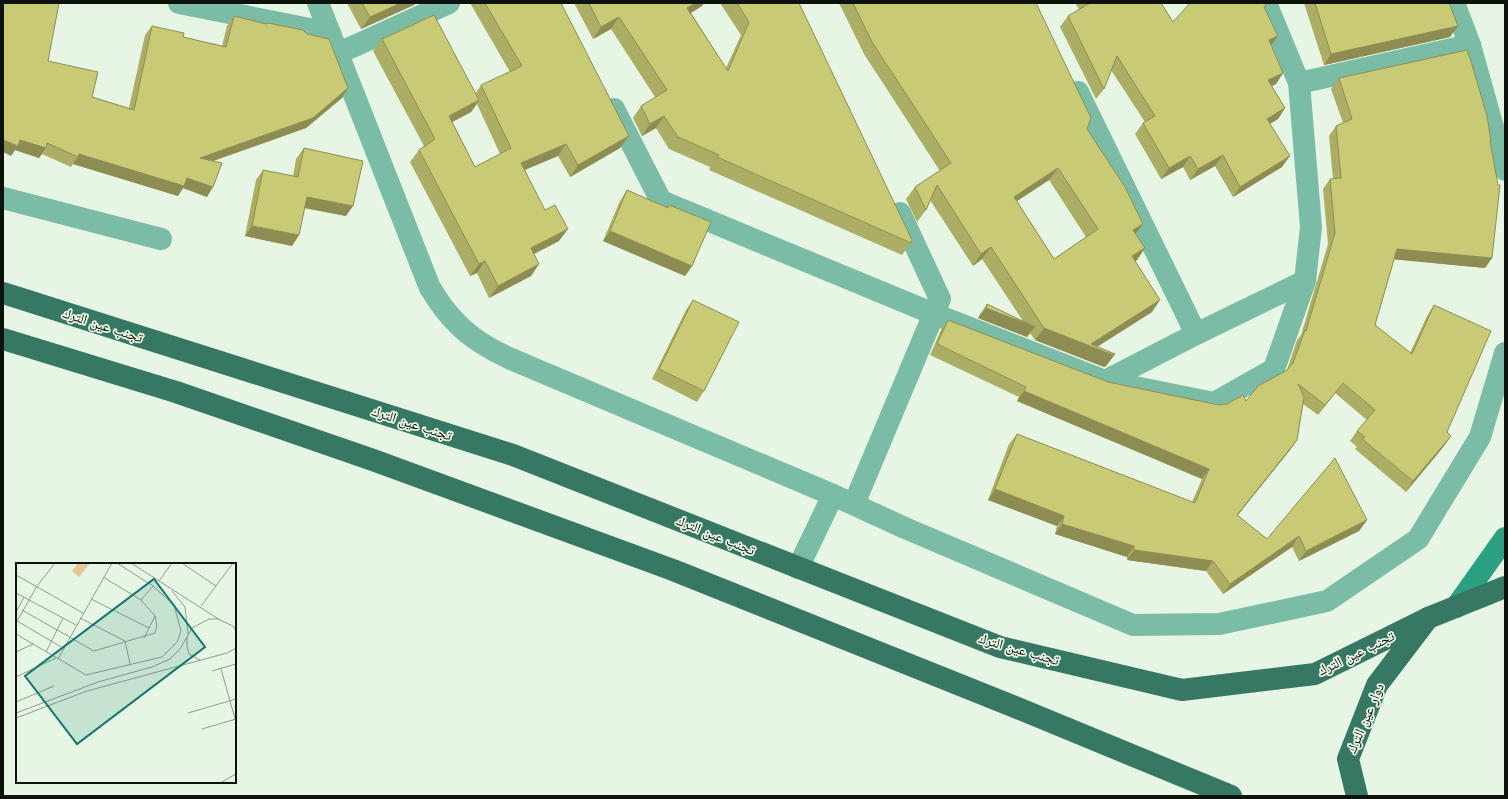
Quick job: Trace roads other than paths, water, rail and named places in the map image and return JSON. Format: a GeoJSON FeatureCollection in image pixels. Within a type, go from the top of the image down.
{"type":"FeatureCollection","features":[{"type":"Feature","properties":{"kind":"highway","name":"تجنب عين الترك"},"geometry":{"type":"LineString","coordinates":[[3,293],[513,455],[1000,647],[1182,690],[1315,674],[1428,618]]}},
{"type":"Feature","properties":{"kind":"highway"},"geometry":{"type":"LineString","coordinates":[[3,340],[183,395],[380,463],[673,570],[1003,702],[1231,796]]}},
{"type":"Feature","properties":{"kind":"highway"},"geometry":{"type":"LineString","coordinates":[[1428,618],[1505,587]]}},
{"type":"Feature","properties":{"kind":"highway","name":"دوار عين الترك"},"geometry":{"type":"LineString","coordinates":[[1357,796],[1348,759],[1371,699],[1377,685],[1428,618]]}},
{"type":"Feature","properties":{"kind":"main road"},"geometry":{"type":"LineString","coordinates":[[1456,607],[1505,538]]}},
{"type":"Feature","properties":{"kind":"street"},"geometry":{"type":"LineString","coordinates":[[179,3],[330,33]]}},
{"type":"Feature","properties":{"kind":"street"},"geometry":{"type":"LineString","coordinates":[[318,3],[339,53],[430,288],[445,311],[464,331],[486,347],[511,359],[833,495],[905,528],[1133,625],[1219,624],[1327,601],[1418,539],[1480,437],[1505,353]]}},
{"type":"Feature","properties":{"kind":"street"},"geometry":{"type":"LineString","coordinates":[[607,95],[661,201],[934,314],[1105,381],[1214,402],[1274,368],[1305,281],[1311,226],[1299,83],[1266,3]]}},
{"type":"Feature","properties":{"kind":"street"},"geometry":{"type":"LineString","coordinates":[[1454,3],[1470,45],[1505,170]]}},
{"type":"Feature","properties":{"kind":"street"},"geometry":{"type":"LineString","coordinates":[[339,53],[443,4]]}},
{"type":"Feature","properties":{"kind":"street"},"geometry":{"type":"LineString","coordinates":[[1299,83],[1470,45]]}},
{"type":"Feature","properties":{"kind":"street"},"geometry":{"type":"LineString","coordinates":[[1070,75],[1196,334]]}},
{"type":"Feature","properties":{"kind":"street"},"geometry":{"type":"LineString","coordinates":[[854,504],[940,299],[890,193]]}},
{"type":"Feature","properties":{"kind":"street"},"geometry":{"type":"LineString","coordinates":[[3,198],[161,239]]}},
{"type":"Feature","properties":{"kind":"street"},"geometry":{"type":"LineString","coordinates":[[1105,381],[1196,334],[1305,281]]}},
{"type":"Feature","properties":{"kind":"street"},"geometry":{"type":"LineString","coordinates":[[798,568],[833,495]]}}]}
